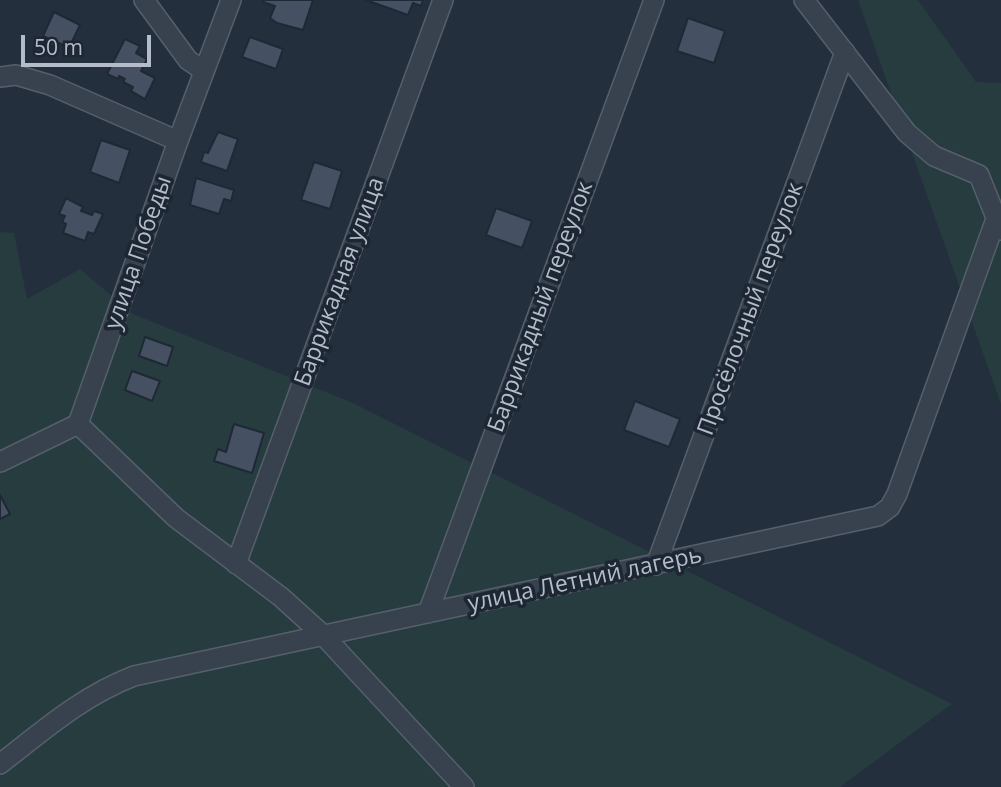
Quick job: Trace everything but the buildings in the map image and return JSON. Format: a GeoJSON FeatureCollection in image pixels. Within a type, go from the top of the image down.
{"type":"FeatureCollection","features":[{"type":"Feature","properties":{"kind":"street"},"geometry":{"type":"LineString","coordinates":[[144,0],[188,60],[204,71]]}},
{"type":"Feature","properties":{"kind":"street","name":"улица Победы"},"geometry":{"type":"LineString","coordinates":[[78,424],[231,0]]}},
{"type":"Feature","properties":{"kind":"street","name":"Баррикадная улица"},"geometry":{"type":"LineString","coordinates":[[236,564],[443,0]]}},
{"type":"Feature","properties":{"kind":"street","name":"Баррикадный переулок"},"geometry":{"type":"LineString","coordinates":[[428,613],[654,0]]}},
{"type":"Feature","properties":{"kind":"street"},"geometry":{"type":"LineString","coordinates":[[804,0],[907,133],[934,156],[979,175],[999,225]]}},
{"type":"Feature","properties":{"kind":"street","name":"Просёлочный переулок"},"geometry":{"type":"LineString","coordinates":[[656,565],[845,52]]}},
{"type":"Feature","properties":{"kind":"street"},"geometry":{"type":"LineString","coordinates":[[0,77],[16,75],[50,85],[178,141]]}},
{"type":"Feature","properties":{"kind":"street","name":"улица Летний лагерь"},"geometry":{"type":"LineString","coordinates":[[0,764],[81,702],[105,687],[134,676],[878,516],[890,507],[999,225]]}},
{"type":"Feature","properties":{"kind":"street"},"geometry":{"type":"LineString","coordinates":[[0,462],[78,424],[176,518],[281,597],[323,635],[464,787]]}},
{"type":"Feature","properties":{"kind":"green space"},"geometry":{"type":"Polygon","coordinates":[[[858,0],[918,0],[976,82],[1001,83],[1001,404],[858,0]]]}},
{"type":"Feature","properties":{"kind":"green space"},"geometry":{"type":"Polygon","coordinates":[[[0,232],[14,233],[27,299],[80,269],[133,314],[353,403],[952,704],[840,787],[0,787],[0,232]]]}}]}
